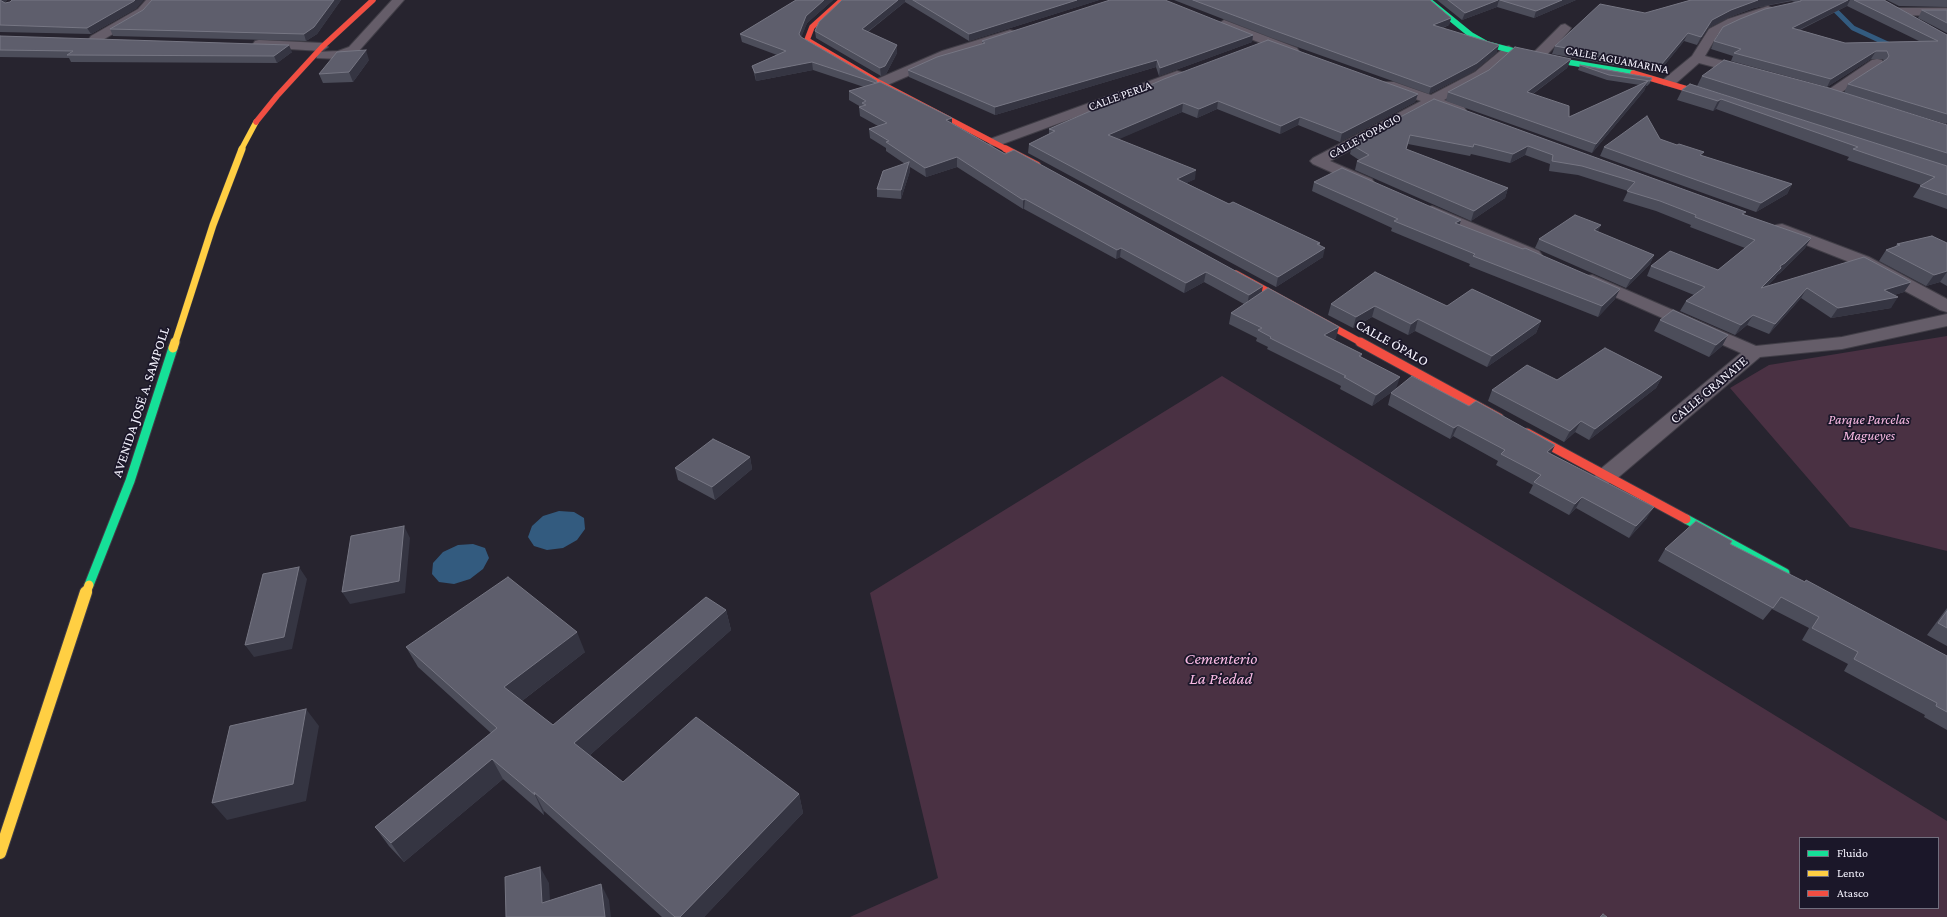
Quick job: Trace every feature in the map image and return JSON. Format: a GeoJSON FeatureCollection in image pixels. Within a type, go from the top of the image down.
{"type":"FeatureCollection","features":[{"type":"Feature","properties":{"kind":"street"},"geometry":{"type":"LineString","coordinates":[[95,39],[142,12],[152,0]]}},
{"type":"Feature","properties":{"kind":"street","name":"AVENIDA JOSÉ A. SAMPOLL"},"geometry":{"type":"LineString","coordinates":[[0,853],[78,613],[130,481],[213,225],[244,143],[257,120],[267,108],[319,51],[373,0]]}},
{"type":"Feature","properties":{"kind":"street"},"geometry":{"type":"LineString","coordinates":[[244,44],[319,51],[339,55],[353,50],[398,0]]}},
{"type":"Feature","properties":{"kind":"street"},"geometry":{"type":"LineString","coordinates":[[842,0],[812,28],[807,40],[880,84],[995,142],[1044,169]]}},
{"type":"Feature","properties":{"kind":"street","name":"CALLE AGUAMARINA"},"geometry":{"type":"LineString","coordinates":[[1428,0],[1471,35],[1487,44],[1537,57],[1630,72],[1670,82],[1722,99]]}},
{"type":"Feature","properties":{"kind":"street"},"geometry":{"type":"LineString","coordinates":[[1886,6],[1916,23]]}},
{"type":"Feature","properties":{"kind":"street"},"geometry":{"type":"LineString","coordinates":[[1670,82],[1697,58],[1713,32],[1732,22],[1758,12],[1779,8]]}},
{"type":"Feature","properties":{"kind":"street"},"geometry":{"type":"LineString","coordinates":[[1898,12],[1947,12]]}},
{"type":"Feature","properties":{"kind":"street"},"geometry":{"type":"LineString","coordinates":[[1214,20],[1267,42],[1304,55]]}},
{"type":"Feature","properties":{"kind":"street"},"geometry":{"type":"LineString","coordinates":[[1537,57],[1565,28]]}},
{"type":"Feature","properties":{"kind":"street"},"geometry":{"type":"LineString","coordinates":[[880,84],[948,54],[1021,31]]}},
{"type":"Feature","properties":{"kind":"street"},"geometry":{"type":"LineString","coordinates":[[79,39],[118,40]]}},
{"type":"Feature","properties":{"kind":"street"},"geometry":{"type":"LineString","coordinates":[[1252,47],[1267,42]]}},
{"type":"Feature","properties":{"kind":"street","name":"CALLE TOPACIO"},"geometry":{"type":"LineString","coordinates":[[1377,186],[1318,161],[1430,100],[1480,75],[1509,50]]}},
{"type":"Feature","properties":{"kind":"street"},"geometry":{"type":"LineString","coordinates":[[1697,58],[1763,76]]}},
{"type":"Feature","properties":{"kind":"street"},"geometry":{"type":"LineString","coordinates":[[1829,94],[1877,63]]}},
{"type":"Feature","properties":{"kind":"street","name":"CALLE PERLA"},"geometry":{"type":"LineString","coordinates":[[995,142],[1186,72]]}},
{"type":"Feature","properties":{"kind":"street"},"geometry":{"type":"LineString","coordinates":[[1378,81],[1475,116]]}},
{"type":"Feature","properties":{"kind":"street"},"geometry":{"type":"LineString","coordinates":[[1814,90],[1843,98]]}},
{"type":"Feature","properties":{"kind":"street"},"geometry":{"type":"LineString","coordinates":[[1420,205],[1544,259]]}},
{"type":"Feature","properties":{"kind":"street"},"geometry":{"type":"LineString","coordinates":[[1766,223],[1863,261],[1947,306]]}},
{"type":"Feature","properties":{"kind":"street","name":"CALLE ÓPALO"},"geometry":{"type":"LineString","coordinates":[[1231,271],[1794,577]]}},
{"type":"Feature","properties":{"kind":"street"},"geometry":{"type":"LineString","coordinates":[[1580,275],[1754,352]]}},
{"type":"Feature","properties":{"kind":"street","name":"CALLE GRANATE"},"geometry":{"type":"LineString","coordinates":[[1606,476],[1754,352],[1842,342],[1947,320]]}},
{"type":"Feature","properties":{"kind":"green space","name":"Parque Parcelas Magueyes"},"geometry":{"type":"Polygon","coordinates":[[[1947,336],[1947,551],[1850,527],[1730,388],[1769,365],[1947,336]]]}},
{"type":"Feature","properties":{"kind":"green space","name":"Cementerio La Piedad"},"geometry":{"type":"Polygon","coordinates":[[[1222,376],[1947,821],[1947,917],[850,917],[938,878],[870,593],[1222,376]]]}},
{"type":"Feature","properties":{"kind":"water"},"geometry":{"type":"Polygon","coordinates":[[[559,511],[574,512],[584,518],[585,529],[577,540],[563,548],[547,550],[534,546],[528,537],[532,526],[543,516],[559,511]]]}},
{"type":"Feature","properties":{"kind":"water"},"geometry":{"type":"Polygon","coordinates":[[[473,544],[485,548],[489,558],[483,569],[470,579],[454,584],[439,582],[432,574],[433,563],[443,552],[458,545],[473,544]]]}},
{"type":"Feature","properties":{"kind":"building"},"geometry":{"type":"Polygon","coordinates":[[[0,0],[5,3],[12,0],[135,0],[87,28],[0,25],[0,0]]]}},
{"type":"Feature","properties":{"kind":"building"},"geometry":{"type":"Polygon","coordinates":[[[152,0],[334,0],[314,27],[304,34],[110,29],[143,10],[152,0]]]}},
{"type":"Feature","properties":{"kind":"building"},"geometry":{"type":"Polygon","coordinates":[[[796,0],[824,0],[806,16],[799,34],[801,37],[877,81],[876,83],[812,62],[755,73],[752,66],[786,51],[740,34],[796,0]]]}},
{"type":"Feature","properties":{"kind":"building"},"geometry":{"type":"Polygon","coordinates":[[[842,0],[898,0],[862,29],[897,45],[885,66],[880,68],[815,31],[819,22],[842,0]]]}},
{"type":"Feature","properties":{"kind":"building"},"geometry":{"type":"Polygon","coordinates":[[[913,0],[1077,0],[969,34],[913,0]]]}},
{"type":"Feature","properties":{"kind":"building"},"geometry":{"type":"Polygon","coordinates":[[[1110,0],[1165,0],[1253,35],[1160,68],[1157,60],[995,107],[908,70],[937,57],[985,43],[982,41],[1110,0]]]}},
{"type":"Feature","properties":{"kind":"building"},"geometry":{"type":"Polygon","coordinates":[[[1193,0],[1430,0],[1451,18],[1433,25],[1499,45],[1477,63],[1431,87],[1193,0]]]}},
{"type":"Feature","properties":{"kind":"building"},"geometry":{"type":"Polygon","coordinates":[[[1448,0],[1498,0],[1465,13],[1448,0]]]}},
{"type":"Feature","properties":{"kind":"building"},"geometry":{"type":"Polygon","coordinates":[[[1500,0],[1562,0],[1536,11],[1500,0]]]}},
{"type":"Feature","properties":{"kind":"building"},"geometry":{"type":"Polygon","coordinates":[[[1691,0],[1758,0],[1731,10],[1712,20],[1701,37],[1688,33],[1661,65],[1555,46],[1600,4],[1645,13],[1691,0]]]}},
{"type":"Feature","properties":{"kind":"building"},"geometry":{"type":"Polygon","coordinates":[[[1801,0],[1848,0],[1792,28],[1845,43],[1938,41],[1854,0],[1884,0],[1947,35],[1947,114],[1848,84],[1887,59],[1889,56],[1887,51],[1876,51],[1831,79],[1734,53],[1741,49],[1714,41],[1723,27],[1765,9],[1801,0]]]}},
{"type":"Feature","properties":{"kind":"building"},"geometry":{"type":"Polygon","coordinates":[[[1922,10],[1947,10],[1947,23],[1922,10]]]}},
{"type":"Feature","properties":{"kind":"building"},"geometry":{"type":"Polygon","coordinates":[[[0,36],[289,45],[274,56],[67,55],[73,51],[0,50],[0,36]]]}},
{"type":"Feature","properties":{"kind":"building"},"geometry":{"type":"Polygon","coordinates":[[[1268,40],[1418,94],[1342,133],[1300,117],[1281,126],[1218,101],[1199,109],[1183,103],[1108,135],[1196,170],[1177,179],[1229,204],[1233,202],[1320,243],[1317,244],[1325,248],[1278,277],[1029,144],[1055,131],[1049,129],[1164,79],[1268,40]]]}},
{"type":"Feature","properties":{"kind":"building"},"geometry":{"type":"Polygon","coordinates":[[[1515,47],[1571,59],[1527,92],[1569,106],[1569,117],[1648,81],[1596,144],[1448,92],[1489,70],[1515,47]]]}},
{"type":"Feature","properties":{"kind":"building"},"geometry":{"type":"Polygon","coordinates":[[[366,50],[349,72],[319,74],[337,52],[366,50]]]}},
{"type":"Feature","properties":{"kind":"building"},"geometry":{"type":"Polygon","coordinates":[[[1724,60],[1829,88],[1947,125],[1947,153],[1702,76],[1724,60]]]}},
{"type":"Feature","properties":{"kind":"building"},"geometry":{"type":"Polygon","coordinates":[[[1580,65],[1652,78],[1650,81],[1609,75],[1580,65]]]}},
{"type":"Feature","properties":{"kind":"building"},"geometry":{"type":"Polygon","coordinates":[[[880,82],[952,118],[946,120],[1005,154],[1014,150],[1263,286],[1249,295],[1206,272],[1186,283],[1121,248],[1117,250],[1025,199],[1023,200],[957,157],[925,168],[886,142],[889,141],[869,129],[887,123],[859,107],[866,105],[862,103],[866,101],[849,91],[880,82]]]}},
{"type":"Feature","properties":{"kind":"building"},"geometry":{"type":"Polygon","coordinates":[[[1690,84],[1947,166],[1947,195],[1920,186],[1935,177],[1853,149],[1858,147],[1721,99],[1718,101],[1682,90],[1690,84]]]}},
{"type":"Feature","properties":{"kind":"building"},"geometry":{"type":"Polygon","coordinates":[[[1434,99],[1746,212],[1742,214],[1811,238],[1780,266],[1781,268],[1761,288],[1864,257],[1911,282],[1884,290],[1898,297],[1838,308],[1807,288],[1775,324],[1753,315],[1741,325],[1686,301],[1705,287],[1651,266],[1670,251],[1718,270],[1755,240],[1695,217],[1696,215],[1660,201],[1627,191],[1635,182],[1582,166],[1552,161],[1553,155],[1528,146],[1513,154],[1474,144],[1473,147],[1410,135],[1406,149],[1508,188],[1474,211],[1357,161],[1369,155],[1352,145],[1362,140],[1359,139],[1434,99]]]}},
{"type":"Feature","properties":{"kind":"building"},"geometry":{"type":"Polygon","coordinates":[[[1647,116],[1660,139],[1704,152],[1700,155],[1792,184],[1761,203],[1604,147],[1647,116]]]}},
{"type":"Feature","properties":{"kind":"building"},"geometry":{"type":"Polygon","coordinates":[[[909,162],[901,190],[877,189],[883,171],[909,162]]]}},
{"type":"Feature","properties":{"kind":"building"},"geometry":{"type":"Polygon","coordinates":[[[1342,168],[1461,220],[1455,223],[1523,249],[1525,248],[1620,289],[1602,306],[1473,256],[1475,254],[1394,221],[1398,219],[1314,182],[1342,168]]]}},
{"type":"Feature","properties":{"kind":"building"},"geometry":{"type":"Polygon","coordinates":[[[1575,215],[1601,225],[1594,230],[1654,255],[1631,279],[1539,239],[1575,215]]]}},
{"type":"Feature","properties":{"kind":"building"},"geometry":{"type":"Polygon","coordinates":[[[1932,236],[1947,243],[1947,271],[1934,275],[1886,250],[1900,245],[1897,244],[1932,236]]]}},
{"type":"Feature","properties":{"kind":"building"},"geometry":{"type":"Polygon","coordinates":[[[1375,272],[1447,306],[1472,289],[1541,321],[1492,356],[1418,319],[1411,324],[1375,306],[1356,317],[1331,304],[1375,272]]]}},
{"type":"Feature","properties":{"kind":"building"},"geometry":{"type":"Polygon","coordinates":[[[1268,288],[1339,327],[1324,335],[1362,354],[1359,356],[1400,377],[1376,395],[1344,377],[1346,376],[1270,338],[1271,337],[1258,330],[1262,328],[1231,313],[1268,288]]]}},
{"type":"Feature","properties":{"kind":"building"},"geometry":{"type":"Polygon","coordinates":[[[1673,310],[1728,335],[1716,345],[1660,320],[1673,310]]]}},
{"type":"Feature","properties":{"kind":"building"},"geometry":{"type":"Polygon","coordinates":[[[1605,348],[1662,377],[1595,429],[1581,421],[1570,431],[1492,390],[1527,365],[1557,380],[1605,348]]]}},
{"type":"Feature","properties":{"kind":"building"},"geometry":{"type":"Polygon","coordinates":[[[1412,376],[1469,406],[1476,401],[1555,445],[1547,452],[1654,507],[1636,526],[1582,497],[1575,504],[1534,482],[1541,475],[1501,454],[1505,450],[1458,425],[1454,428],[1391,393],[1412,376]]]}},
{"type":"Feature","properties":{"kind":"building"},"geometry":{"type":"Polygon","coordinates":[[[713,439],[750,457],[712,487],[675,468],[713,439]]]}},
{"type":"Feature","properties":{"kind":"building"},"geometry":{"type":"Polygon","coordinates":[[[1696,521],[1732,541],[1730,544],[1805,582],[1806,580],[1947,656],[1947,712],[1936,706],[1937,703],[1854,659],[1858,652],[1812,628],[1819,617],[1781,597],[1773,608],[1665,549],[1696,521]]]}},
{"type":"Feature","properties":{"kind":"building"},"geometry":{"type":"Polygon","coordinates":[[[404,526],[399,581],[342,592],[351,536],[404,526]]]}},
{"type":"Feature","properties":{"kind":"building"},"geometry":{"type":"Polygon","coordinates":[[[299,567],[284,637],[245,645],[263,574],[299,567]]]}},
{"type":"Feature","properties":{"kind":"building"},"geometry":{"type":"Polygon","coordinates":[[[508,577],[577,632],[504,687],[553,725],[706,597],[726,610],[574,743],[623,782],[696,717],[799,794],[680,917],[675,917],[534,792],[535,795],[492,759],[391,843],[375,827],[497,728],[406,647],[508,577]]]}},
{"type":"Feature","properties":{"kind":"building"},"geometry":{"type":"Polygon","coordinates":[[[1947,611],[1947,628],[1938,623],[1947,611]]]}},
{"type":"Feature","properties":{"kind":"building"},"geometry":{"type":"Polygon","coordinates":[[[306,709],[293,784],[212,803],[230,726],[306,709]]]}},
{"type":"Feature","properties":{"kind":"building"},"geometry":{"type":"Polygon","coordinates":[[[540,867],[542,903],[601,884],[605,917],[506,917],[505,877],[540,867]]]}},
{"type":"Feature","properties":{"kind":"building"},"geometry":{"type":"Polygon","coordinates":[[[1603,914],[1607,917],[1600,917],[1603,914]]]}},
{"type":"Feature","properties":{"kind":"waterway"},"geometry":{"type":"LineString","coordinates":[[1817,0],[1832,7],[1853,28],[1892,46]]}},
{"type":"Feature","properties":{"kind":"traffic: fast"},"geometry":{"type":"LineString","coordinates":[[1428,0],[1471,35],[1487,44],[1537,57],[1633,73]]}},
{"type":"Feature","properties":{"kind":"traffic: fast"},"geometry":{"type":"LineString","coordinates":[[89,585],[130,481],[173,348]]}},
{"type":"Feature","properties":{"kind":"traffic: fast"},"geometry":{"type":"LineString","coordinates":[[1686,519],[1785,573]]}},
{"type":"Feature","properties":{"kind":"traffic: slow"},"geometry":{"type":"LineString","coordinates":[[173,348],[213,225],[244,143],[256,122]]}},
{"type":"Feature","properties":{"kind":"traffic: slow"},"geometry":{"type":"LineString","coordinates":[[0,853],[78,613],[89,585]]}},
{"type":"Feature","properties":{"kind":"traffic: jam"},"geometry":{"type":"LineString","coordinates":[[256,122],[277,96],[322,47],[373,0]]}},
{"type":"Feature","properties":{"kind":"traffic: jam"},"geometry":{"type":"LineString","coordinates":[[842,0],[812,27],[807,40],[880,83],[1037,165]]}},
{"type":"Feature","properties":{"kind":"traffic: jam"},"geometry":{"type":"LineString","coordinates":[[1633,73],[1714,97]]}},
{"type":"Feature","properties":{"kind":"traffic: jam"},"geometry":{"type":"LineString","coordinates":[[1236,274],[1499,418]]}},
{"type":"Feature","properties":{"kind":"traffic: jam"},"geometry":{"type":"LineString","coordinates":[[1527,433],[1686,519]]}}]}
